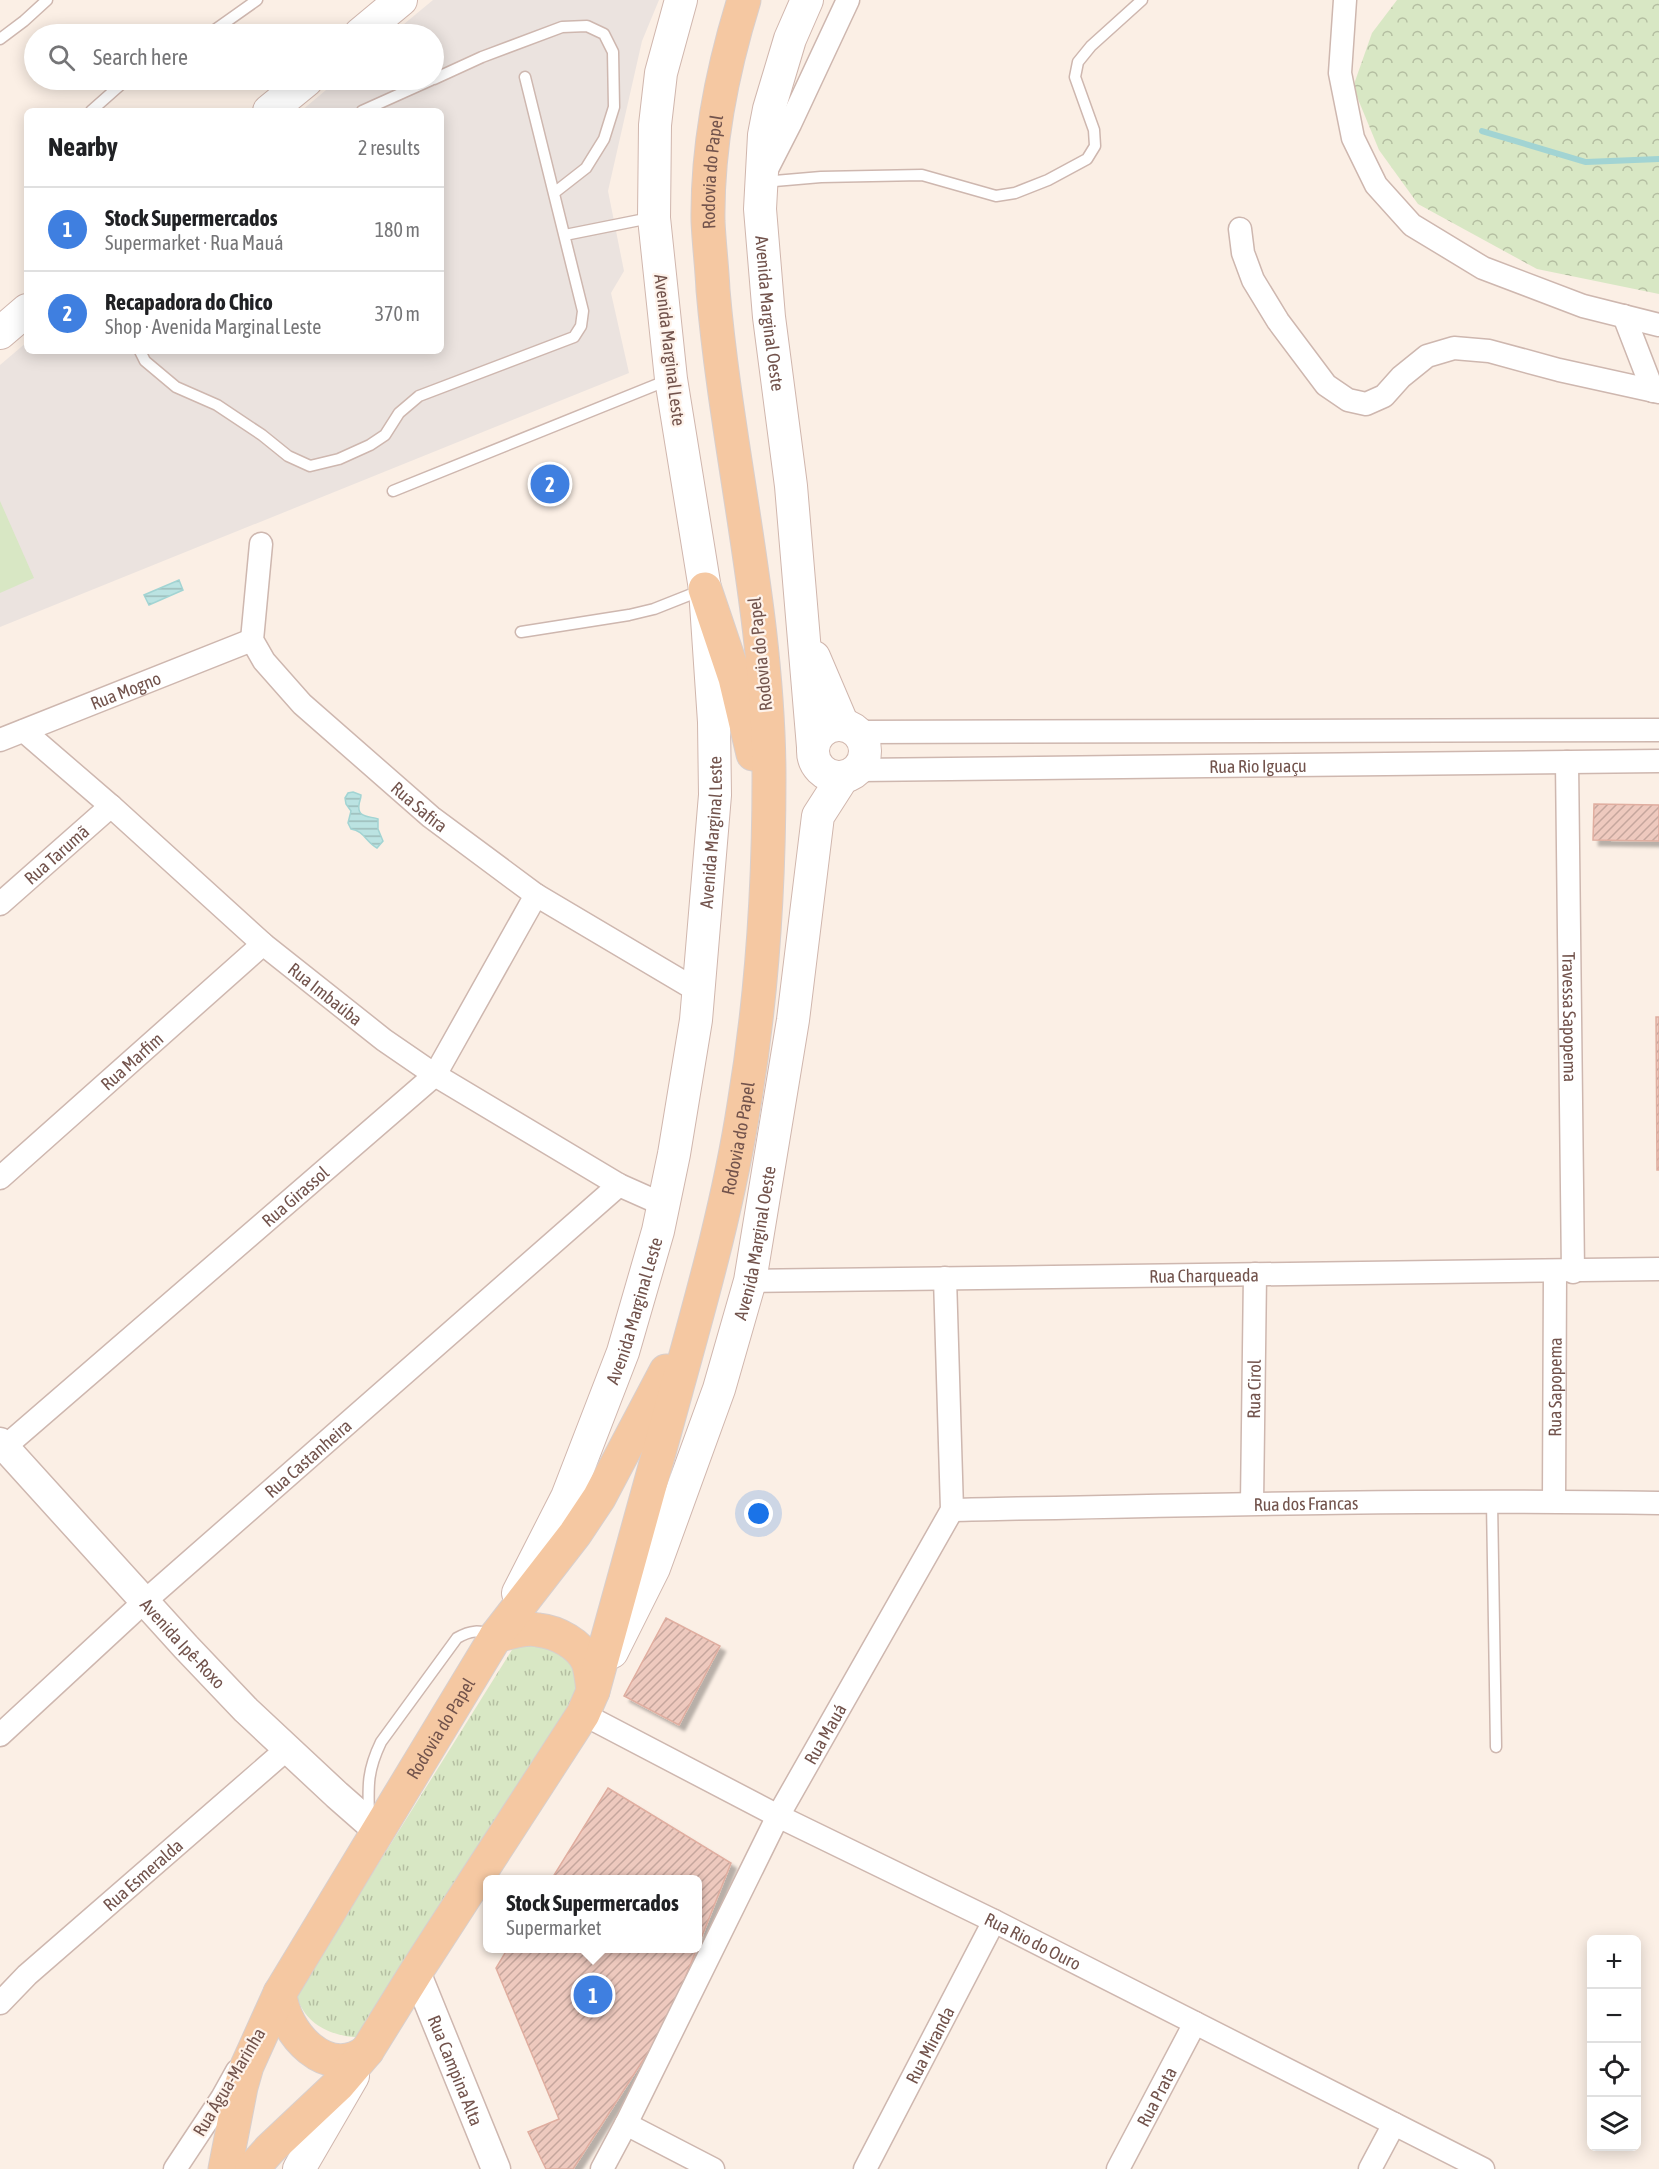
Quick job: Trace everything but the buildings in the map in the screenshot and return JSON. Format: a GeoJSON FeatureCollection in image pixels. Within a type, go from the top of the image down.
{"type":"FeatureCollection","features":[{"type":"Feature","properties":{"kind":"main road","name":"Avenida Marginal Leste"},"geometry":{"type":"LineString","coordinates":[[496,1636],[567,1497],[623,1352],[664,1205],[696,1020],[715,795],[714,722],[705,589],[671,379],[654,218],[655,125],[661,73],[681,0]]}},
{"type":"Feature","properties":{"kind":"main road","name":"Rodovia do Papel"},"geometry":{"type":"LineString","coordinates":[[252,2169],[338,2085],[368,2051],[588,1702],[699,1308],[725,1197],[744,1105],[758,987],[767,879],[769,774],[765,684],[718,344],[708,220],[717,101],[728,51],[744,0]]}},
{"type":"Feature","properties":{"kind":"main road","name":"Avenida Marginal Oeste"},"geometry":{"type":"LineString","coordinates":[[807,0],[790,39],[769,110],[764,135],[760,208],[768,306],[791,486],[815,763],[820,770],[835,777],[850,774]]}},
{"type":"Feature","properties":{"kind":"main road"},"geometry":{"type":"LineString","coordinates":[[370,24],[390,5]]}},
{"type":"Feature","properties":{"kind":"main road"},"geometry":{"type":"LineString","coordinates":[[273,108],[295,90]]}},
{"type":"Feature","properties":{"kind":"main road"},"geometry":{"type":"LineString","coordinates":[[0,333],[24,313]]}},
{"type":"Feature","properties":{"kind":"main road"},"geometry":{"type":"LineString","coordinates":[[705,589],[735,678],[768,817]]}},
{"type":"Feature","properties":{"kind":"main road","name":"Avenida Marginal Oeste"},"geometry":{"type":"LineString","coordinates":[[588,1702],[654,1568],[719,1389],[750,1281],[793,1020],[818,816],[865,755],[865,747],[851,729],[803,631]]}},
{"type":"Feature","properties":{"kind":"main road"},"geometry":{"type":"LineString","coordinates":[[813,747],[820,732],[827,727],[851,729]]}},
{"type":"Feature","properties":{"kind":"main road","name":"Rodovia do Papel"},"geometry":{"type":"LineString","coordinates":[[225,2169],[247,2066],[280,1993],[374,1827],[496,1636],[575,1534],[599,1498],[699,1308]]}},
{"type":"Feature","properties":{"kind":"main road"},"geometry":{"type":"LineString","coordinates":[[496,1636],[537,1629],[570,1642],[583,1653],[589,1664],[588,1702]]}},
{"type":"Feature","properties":{"kind":"main road"},"geometry":{"type":"LineString","coordinates":[[280,1993],[281,2006],[295,2034],[321,2056],[341,2061],[357,2059],[368,2051]]}},
{"type":"Feature","properties":{"kind":"main road"},"geometry":{"type":"LineString","coordinates":[[299,2169],[368,2051]]}},
{"type":"Feature","properties":{"kind":"street"},"geometry":{"type":"LineString","coordinates":[[761,180],[848,0]]}},
{"type":"Feature","properties":{"kind":"street"},"geometry":{"type":"LineString","coordinates":[[1345,0],[1340,73],[1353,138],[1376,185],[1412,225],[1483,268],[1583,306],[1659,325]]}},
{"type":"Feature","properties":{"kind":"street"},"geometry":{"type":"LineString","coordinates":[[1240,229],[1243,253],[1252,280],[1278,321],[1326,386],[1348,400],[1366,404],[1384,396],[1401,377],[1427,356],[1454,348],[1489,351],[1559,370],[1656,391]]}},
{"type":"Feature","properties":{"kind":"street"},"geometry":{"type":"LineString","coordinates":[[1624,316],[1656,391]]}},
{"type":"Feature","properties":{"kind":"street"},"geometry":{"type":"LineString","coordinates":[[252,640],[261,544]]}},
{"type":"Feature","properties":{"kind":"street","name":"Rua Mogno"},"geometry":{"type":"LineString","coordinates":[[0,740],[252,640]]}},
{"type":"Feature","properties":{"kind":"street","name":"Rua Safira"},"geometry":{"type":"LineString","coordinates":[[252,640],[264,661],[282,684],[346,744],[431,817],[536,895],[698,990]]}},
{"type":"Feature","properties":{"kind":"street","name":"Rua Rio Iguaçu"},"geometry":{"type":"LineString","coordinates":[[851,729],[1659,730]]}},
{"type":"Feature","properties":{"kind":"street","name":"Rua Imbaúba"},"geometry":{"type":"LineString","coordinates":[[24,730],[263,944],[384,1040],[435,1075],[619,1185],[664,1205]]}},
{"type":"Feature","properties":{"kind":"street","name":"Rua Rio Iguaçu"},"geometry":{"type":"LineString","coordinates":[[850,774],[1659,761]]}},
{"type":"Feature","properties":{"kind":"street","name":"Travessa Sapopema"},"geometry":{"type":"LineString","coordinates":[[1564,1272],[1567,762]]}},
{"type":"Feature","properties":{"kind":"street","name":"Rua Tarumã"},"geometry":{"type":"LineString","coordinates":[[0,904],[111,806]]}},
{"type":"Feature","properties":{"kind":"street","name":"Rua Girassol"},"geometry":{"type":"LineString","coordinates":[[2,1447],[435,1075],[536,895]]}},
{"type":"Feature","properties":{"kind":"street","name":"Rua Marfim"},"geometry":{"type":"LineString","coordinates":[[0,1178],[263,944]]}},
{"type":"Feature","properties":{"kind":"street","name":"Rua Castanheira"},"geometry":{"type":"LineString","coordinates":[[0,1735],[145,1601],[619,1185]]}},
{"type":"Feature","properties":{"kind":"street","name":"Rua Charqueada"},"geometry":{"type":"LineString","coordinates":[[750,1281],[1659,1269]]}},
{"type":"Feature","properties":{"kind":"street","name":"Rua Sapopema"},"geometry":{"type":"LineString","coordinates":[[1554,1501],[1564,1272]]}},
{"type":"Feature","properties":{"kind":"street","name":"Rua Cirol"},"geometry":{"type":"LineString","coordinates":[[1251,1503],[1255,1274]]}},
{"type":"Feature","properties":{"kind":"street"},"geometry":{"type":"LineString","coordinates":[[945,1278],[952,1510]]}},
{"type":"Feature","properties":{"kind":"street","name":"Avenida Ipê-Roxo"},"geometry":{"type":"LineString","coordinates":[[2,1447],[223,1686],[287,1749],[374,1827]]}},
{"type":"Feature","properties":{"kind":"street","name":"Rua dos Francas"},"geometry":{"type":"LineString","coordinates":[[952,1510],[1251,1503],[1554,1501],[1659,1503]]}},
{"type":"Feature","properties":{"kind":"street","name":"Rua Mauá"},"geometry":{"type":"LineString","coordinates":[[602,2169],[778,1816],[952,1510]]}},
{"type":"Feature","properties":{"kind":"street","name":"Rua Rio do Ouro"},"geometry":{"type":"LineString","coordinates":[[588,1702],[778,1816],[994,1921],[1483,2169]]}},
{"type":"Feature","properties":{"kind":"street","name":"Rua Esmeralda"},"geometry":{"type":"LineString","coordinates":[[0,2003],[27,1976],[287,1749]]}},
{"type":"Feature","properties":{"kind":"street","name":"Rua Miranda"},"geometry":{"type":"LineString","coordinates":[[865,2169],[994,1921]]}},
{"type":"Feature","properties":{"kind":"street","name":"Rua Campina Alta"},"geometry":{"type":"LineString","coordinates":[[416,1972],[496,2169]]}},
{"type":"Feature","properties":{"kind":"street","name":"Rua Água-Marinha"},"geometry":{"type":"LineString","coordinates":[[175,2169],[222,2098],[280,1993]]}},
{"type":"Feature","properties":{"kind":"street","name":"Rua Prata"},"geometry":{"type":"LineString","coordinates":[[1119,2169],[1195,2023]]}},
{"type":"Feature","properties":{"kind":"street"},"geometry":{"type":"LineString","coordinates":[[626,2124],[713,2169]]}},
{"type":"Feature","properties":{"kind":"street"},"geometry":{"type":"LineString","coordinates":[[1370,2169],[1394,2124]]}},
{"type":"Feature","properties":{"kind":"lane"},"geometry":{"type":"LineString","coordinates":[[0,39],[47,0]]}},
{"type":"Feature","properties":{"kind":"lane"},"geometry":{"type":"LineString","coordinates":[[223,24],[257,0]]}},
{"type":"Feature","properties":{"kind":"lane"},"geometry":{"type":"LineString","coordinates":[[761,180],[922,175],[996,196],[1015,193],[1048,180],[1087,159],[1095,147],[1094,130],[1075,77],[1078,62],[1091,46],[1142,0]]}},
{"type":"Feature","properties":{"kind":"lane"},"geometry":{"type":"LineString","coordinates":[[444,74],[562,27],[587,26],[604,34],[613,51],[614,107],[604,139],[586,168],[554,193]]}},
{"type":"Feature","properties":{"kind":"lane"},"geometry":{"type":"LineString","coordinates":[[142,354],[145,361],[176,387],[217,405],[262,435],[288,456],[310,466],[339,459],[370,445],[385,435],[399,413],[419,396],[574,337],[581,326],[583,311],[525,77]]}},
{"type":"Feature","properties":{"kind":"lane"},"geometry":{"type":"LineString","coordinates":[[94,108],[115,90]]}},
{"type":"Feature","properties":{"kind":"lane"},"geometry":{"type":"LineString","coordinates":[[369,108],[408,90]]}},
{"type":"Feature","properties":{"kind":"lane"},"geometry":{"type":"LineString","coordinates":[[565,234],[654,218]]}},
{"type":"Feature","properties":{"kind":"lane"},"geometry":{"type":"LineString","coordinates":[[393,491],[671,379]]}},
{"type":"Feature","properties":{"kind":"lane"},"geometry":{"type":"LineString","coordinates":[[521,632],[638,613],[705,589]]}},
{"type":"Feature","properties":{"kind":"lane"},"geometry":{"type":"LineString","coordinates":[[1492,1501],[1496,1747]]}},
{"type":"Feature","properties":{"kind":"lane"},"geometry":{"type":"LineString","coordinates":[[374,1827],[368,1780],[381,1742],[457,1638],[468,1631],[480,1631],[496,1636]]}},
{"type":"Feature","properties":{"kind":"shaded area"},"geometry":{"type":"Polygon","coordinates":[[[433,0],[659,0],[642,41],[608,191],[624,271],[611,293],[629,373],[0,627],[0,365],[24,345],[24,354],[444,354],[444,108],[305,108],[326,90],[444,90],[444,24],[404,24],[433,0]]]}},
{"type":"Feature","properties":{"kind":"green space"},"geometry":{"type":"Polygon","coordinates":[[[1397,0],[1659,0],[1659,294],[1537,269],[1418,204],[1379,150],[1353,87],[1372,33],[1397,0]]]}},
{"type":"Feature","properties":{"kind":"green space"},"geometry":{"type":"Polygon","coordinates":[[[0,501],[34,578],[0,593],[0,501]]]}},
{"type":"Feature","properties":{"kind":"green space"},"geometry":{"type":"Polygon","coordinates":[[[548,1642],[591,1681],[367,2037],[345,2036],[324,2029],[315,2023],[301,2007],[297,1997],[300,1989],[515,1645],[548,1642]]]}},
{"type":"Feature","properties":{"kind":"water"},"geometry":{"type":"Polygon","coordinates":[[[179,580],[183,590],[149,605],[144,595],[179,580]]]}},
{"type":"Feature","properties":{"kind":"water"},"geometry":{"type":"Polygon","coordinates":[[[348,793],[361,795],[360,812],[365,816],[378,819],[378,829],[383,841],[377,848],[359,832],[351,829],[348,823],[351,811],[345,798],[348,793]]]}},
{"type":"Feature","properties":{"kind":"waterway"},"geometry":{"type":"LineString","coordinates":[[1482,131],[1586,162],[1659,159]]}},
{"type":"Feature","properties":{"kind":"place","name":"Recapadora do Chico"},"geometry":{"type":"Point","coordinates":[550,484]}},
{"type":"Feature","properties":{"kind":"place","name":"Stock Supermercados"},"geometry":{"type":"Point","coordinates":[593,1995]}}]}
